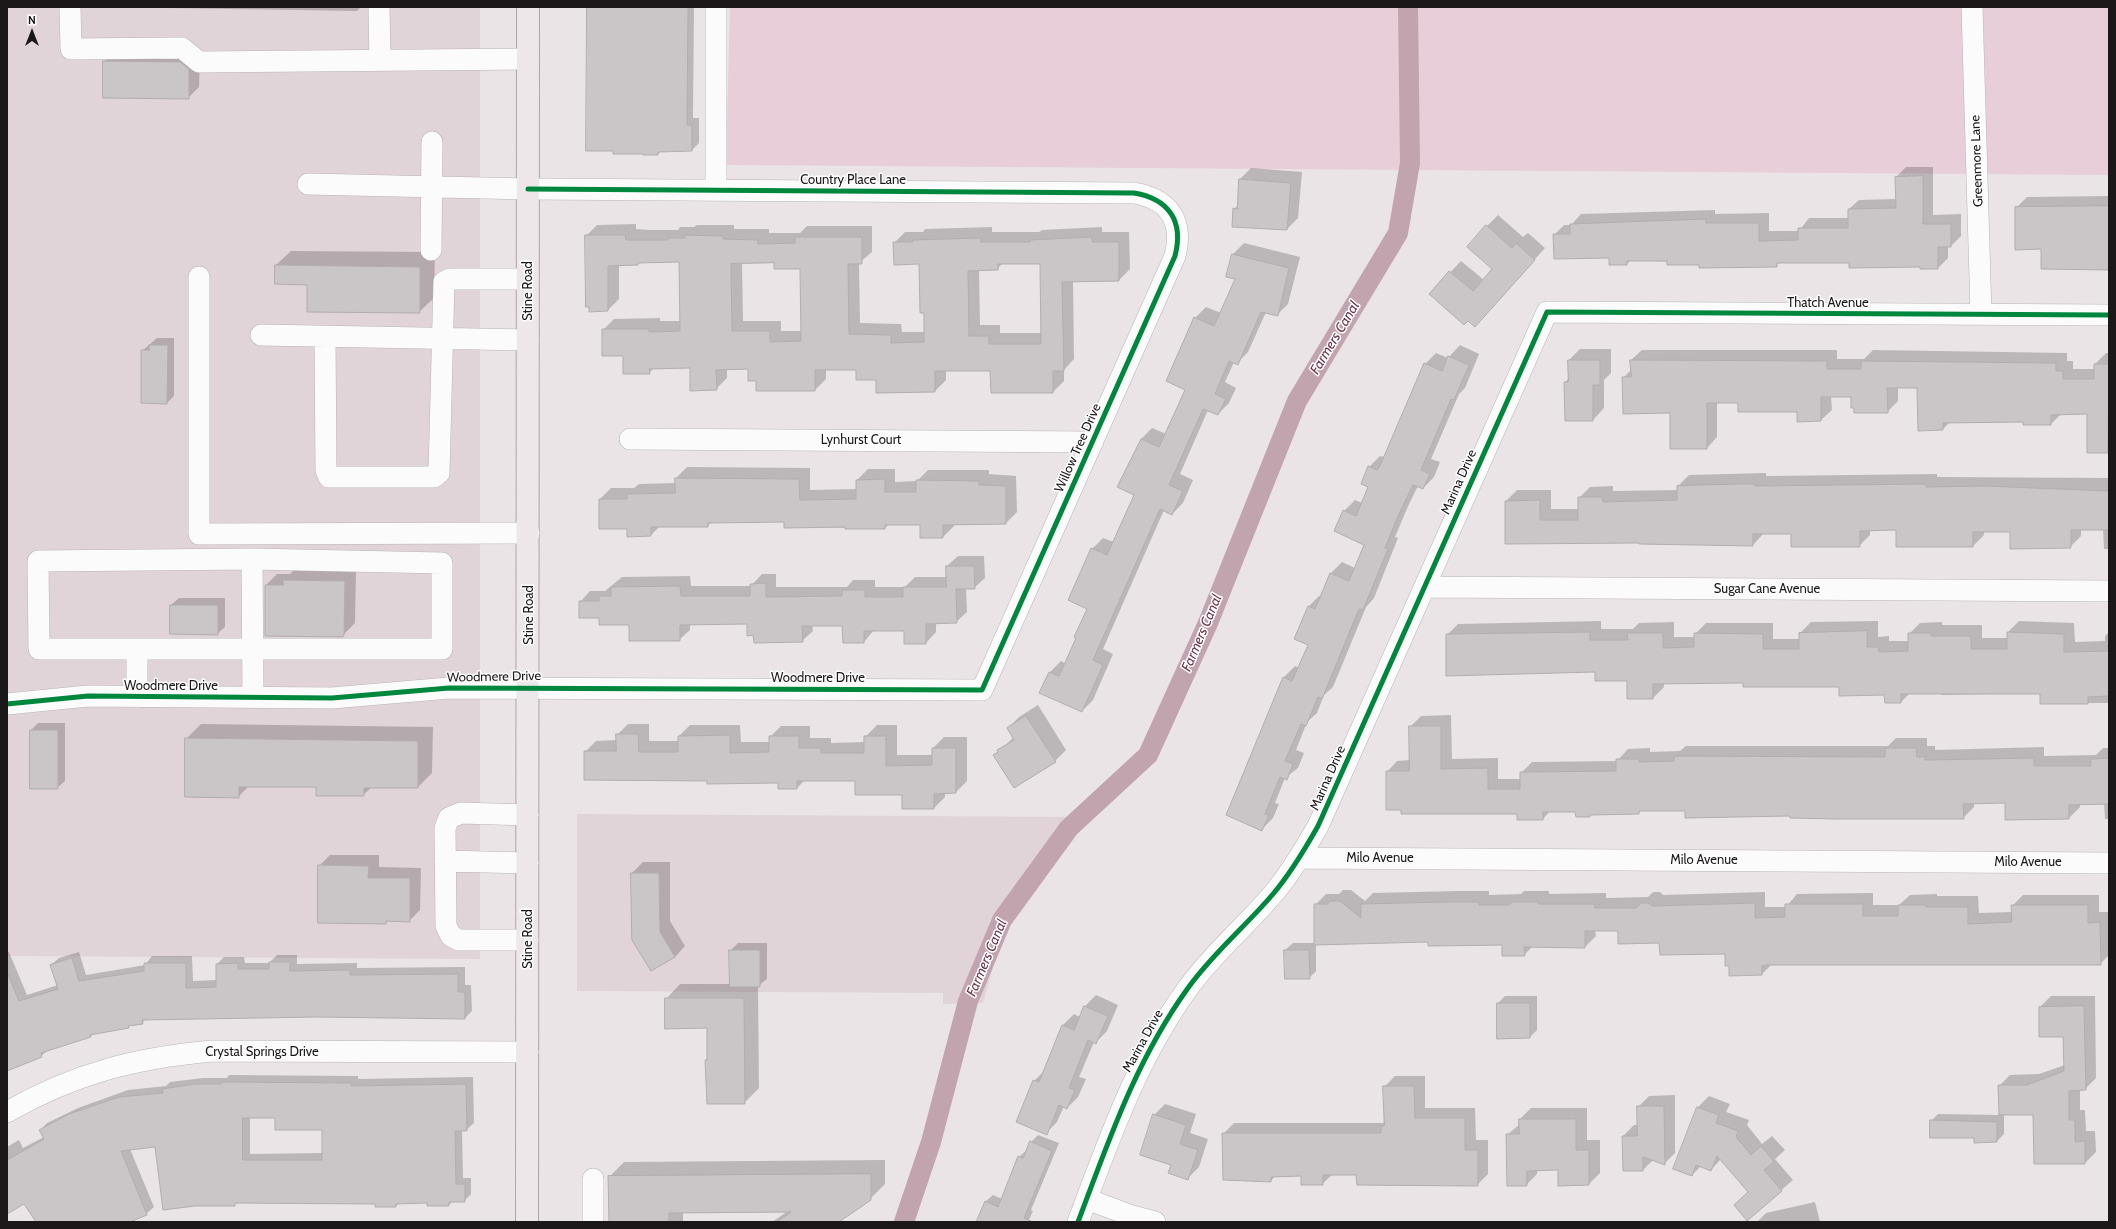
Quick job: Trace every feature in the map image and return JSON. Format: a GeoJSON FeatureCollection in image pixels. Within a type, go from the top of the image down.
{"type":"FeatureCollection","features":[{"type":"Feature","properties":{"kind":"main road","name":"Stine Road"},"geometry":{"type":"LineString","coordinates":[[527,1222],[529,533],[528,7]]}},
{"type":"Feature","properties":{"kind":"street"},"geometry":{"type":"LineString","coordinates":[[70,7],[71,49],[182,48],[199,62],[528,59]]}},
{"type":"Feature","properties":{"kind":"street"},"geometry":{"type":"LineString","coordinates":[[379,7],[380,60]]}},
{"type":"Feature","properties":{"kind":"street"},"geometry":{"type":"LineString","coordinates":[[716,7],[716,190]]}},
{"type":"Feature","properties":{"kind":"street","name":"Greenmore Lane"},"geometry":{"type":"LineString","coordinates":[[1972,7],[1981,314]]}},
{"type":"Feature","properties":{"kind":"street"},"geometry":{"type":"LineString","coordinates":[[431,250],[432,142]]}},
{"type":"Feature","properties":{"kind":"street","name":"Country Place Lane"},"geometry":{"type":"LineString","coordinates":[[308,184],[528,189],[1134,193],[1148,196],[1162,203],[1171,214]]}},
{"type":"Feature","properties":{"kind":"street","name":"Willow Tree Drive"},"geometry":{"type":"LineString","coordinates":[[982,690],[1175,256],[1178,234],[1177,226],[1171,214]]}},
{"type":"Feature","properties":{"kind":"street"},"geometry":{"type":"LineString","coordinates":[[198,277],[199,534],[529,533]]}},
{"type":"Feature","properties":{"kind":"street"},"geometry":{"type":"LineString","coordinates":[[326,337],[326,470],[329,477],[434,477],[439,473],[441,337],[444,282],[450,279],[528,279]]}},
{"type":"Feature","properties":{"kind":"street","name":"Thatch Avenue"},"geometry":{"type":"LineString","coordinates":[[1547,312],[2109,315]]}},
{"type":"Feature","properties":{"kind":"street","name":"Marina Drive"},"geometry":{"type":"LineString","coordinates":[[1078,1222],[1121,1107],[1141,1065],[1163,1025],[1194,981],[1218,951],[1273,894],[1300,858],[1318,826],[1547,312]]}},
{"type":"Feature","properties":{"kind":"street"},"geometry":{"type":"LineString","coordinates":[[261,335],[326,337],[441,337],[528,340]]}},
{"type":"Feature","properties":{"kind":"street","name":"Lynhurst Court"},"geometry":{"type":"LineString","coordinates":[[630,439],[1093,442]]}},
{"type":"Feature","properties":{"kind":"street"},"geometry":{"type":"LineString","coordinates":[[252,559],[253,697]]}},
{"type":"Feature","properties":{"kind":"street"},"geometry":{"type":"LineString","coordinates":[[252,559],[442,563],[442,649],[137,650],[39,649],[38,561],[252,559]]}},
{"type":"Feature","properties":{"kind":"street","name":"Sugar Cane Avenue"},"geometry":{"type":"LineString","coordinates":[[1425,587],[2109,591]]}},
{"type":"Feature","properties":{"kind":"street"},"geometry":{"type":"LineString","coordinates":[[137,650],[137,697]]}},
{"type":"Feature","properties":{"kind":"street","name":"Woodmere Drive"},"geometry":{"type":"LineString","coordinates":[[7,704],[88,696],[332,698],[448,688],[982,690]]}},
{"type":"Feature","properties":{"kind":"street"},"geometry":{"type":"LineString","coordinates":[[528,815],[461,813],[449,818],[445,828],[446,926],[451,936],[459,940],[528,940]]}},
{"type":"Feature","properties":{"kind":"street","name":"Milo Avenue"},"geometry":{"type":"LineString","coordinates":[[1300,858],[2109,863]]}},
{"type":"Feature","properties":{"kind":"street"},"geometry":{"type":"LineString","coordinates":[[445,861],[528,863]]}},
{"type":"Feature","properties":{"kind":"street","name":"Crystal Springs Drive"},"geometry":{"type":"LineString","coordinates":[[7,1112],[33,1097],[76,1079],[120,1064],[166,1055],[212,1051],[528,1052]]}},
{"type":"Feature","properties":{"kind":"street"},"geometry":{"type":"LineString","coordinates":[[593,1179],[593,1222]]}},
{"type":"Feature","properties":{"kind":"street"},"geometry":{"type":"LineString","coordinates":[[1087,1199],[1132,1216],[1155,1222]]}},
{"type":"Feature","properties":{"kind":"shaded area"},"geometry":{"type":"Polygon","coordinates":[[[7,7],[480,7],[480,959],[7,956],[7,7]]]}},
{"type":"Feature","properties":{"kind":"shaded area"},"geometry":{"type":"Polygon","coordinates":[[[730,7],[2109,7],[2109,175],[726,165],[730,7]]]}},
{"type":"Feature","properties":{"kind":"shaded area"},"geometry":{"type":"Polygon","coordinates":[[[577,814],[1084,817],[1033,879],[1015,908],[1000,943],[983,1003],[943,1004],[943,993],[577,991],[577,814]]]}},
{"type":"Feature","properties":{"kind":"building"},"geometry":{"type":"Polygon","coordinates":[[[587,7],[688,7],[687,125],[692,125],[692,151],[658,152],[658,155],[643,155],[613,154],[613,151],[586,151],[587,7]]]}},
{"type":"Feature","properties":{"kind":"building"},"geometry":{"type":"Polygon","coordinates":[[[103,61],[180,62],[189,69],[189,99],[103,98],[103,61]]]}},
{"type":"Feature","properties":{"kind":"building"},"geometry":{"type":"Polygon","coordinates":[[[1923,176],[1923,224],[1951,224],[1951,247],[1938,247],[1938,269],[1920,269],[1920,267],[1849,268],[1849,263],[1777,263],[1777,267],[1699,268],[1699,265],[1667,265],[1667,261],[1627,261],[1627,265],[1609,265],[1609,258],[1554,259],[1553,234],[1570,234],[1570,224],[1706,219],[1706,223],[1759,223],[1759,241],[1798,240],[1798,228],[1848,228],[1848,209],[1896,208],[1895,177],[1923,176]]]}},
{"type":"Feature","properties":{"kind":"building"},"geometry":{"type":"Polygon","coordinates":[[[1239,179],[1291,183],[1287,230],[1232,227],[1233,208],[1237,209],[1239,179]]]}},
{"type":"Feature","properties":{"kind":"building"},"geometry":{"type":"Polygon","coordinates":[[[2109,206],[2109,270],[2041,269],[2041,249],[2015,250],[2015,207],[2109,206]]]}},
{"type":"Feature","properties":{"kind":"building"},"geometry":{"type":"Polygon","coordinates":[[[1486,225],[1512,248],[1516,243],[1535,260],[1475,327],[1468,321],[1464,325],[1429,294],[1449,271],[1473,291],[1492,269],[1467,247],[1486,225]]]}},
{"type":"Feature","properties":{"kind":"building"},"geometry":{"type":"Polygon","coordinates":[[[585,235],[625,235],[626,240],[668,240],[668,238],[685,238],[685,235],[723,236],[723,239],[758,240],[758,244],[795,243],[795,237],[862,237],[862,264],[848,264],[849,334],[891,335],[891,343],[924,342],[924,313],[920,313],[919,264],[894,265],[893,242],[981,238],[981,242],[1030,242],[1030,240],[1092,237],[1092,242],[1119,242],[1119,281],[1062,282],[1064,371],[1053,371],[1053,393],[991,393],[990,371],[935,371],[935,392],[876,393],[876,380],[856,380],[856,370],[815,370],[815,391],[756,391],[756,381],[748,381],[748,369],[716,370],[717,390],[690,391],[690,368],[649,369],[650,374],[623,374],[623,356],[602,356],[602,329],[649,329],[649,332],[680,331],[679,262],[638,263],[638,265],[608,266],[608,311],[589,312],[589,307],[586,307],[585,235]],[[774,263],[731,264],[732,331],[770,331],[770,342],[801,341],[800,269],[774,269],[774,263]],[[998,264],[998,270],[968,271],[969,336],[989,336],[989,344],[1041,344],[1040,264],[998,264]]]}},
{"type":"Feature","properties":{"kind":"building"},"geometry":{"type":"Polygon","coordinates":[[[1232,254],[1289,268],[1278,316],[1261,312],[1238,365],[1229,361],[1215,394],[1226,399],[1218,415],[1203,409],[1169,485],[1183,491],[1172,515],[1160,509],[1093,660],[1103,665],[1082,712],[1039,693],[1049,672],[1059,676],[1087,609],[1068,600],[1091,548],[1107,555],[1134,495],[1117,487],[1141,439],[1159,447],[1185,390],[1166,381],[1194,317],[1214,326],[1235,279],[1226,277],[1232,254]]]}},
{"type":"Feature","properties":{"kind":"building"},"geometry":{"type":"Polygon","coordinates":[[[275,265],[420,267],[420,313],[307,312],[307,285],[275,284],[275,265]]]}},
{"type":"Feature","properties":{"kind":"building"},"geometry":{"type":"Polygon","coordinates":[[[149,345],[168,345],[167,404],[141,403],[141,350],[149,350],[149,345]]]}},
{"type":"Feature","properties":{"kind":"building"},"geometry":{"type":"Polygon","coordinates":[[[1448,356],[1469,365],[1454,400],[1451,399],[1421,470],[1430,474],[1423,489],[1413,485],[1398,516],[1385,548],[1388,549],[1363,610],[1359,609],[1322,699],[1318,697],[1306,726],[1301,724],[1285,761],[1293,764],[1287,780],[1280,777],[1265,814],[1269,815],[1262,831],[1226,815],[1283,677],[1292,681],[1308,645],[1294,639],[1308,606],[1315,609],[1330,573],[1349,581],[1364,545],[1334,531],[1343,510],[1356,516],[1368,487],[1361,484],[1368,466],[1377,470],[1379,468],[1424,363],[1442,371],[1448,356]]]}},
{"type":"Feature","properties":{"kind":"building"},"geometry":{"type":"Polygon","coordinates":[[[1568,360],[1600,360],[1600,385],[1593,385],[1593,421],[1565,421],[1564,382],[1568,382],[1568,360]]]}},
{"type":"Feature","properties":{"kind":"building"},"geometry":{"type":"Polygon","coordinates":[[[1630,360],[1827,361],[1827,369],[1861,369],[1861,361],[2056,363],[2056,371],[2063,371],[2063,379],[2094,379],[2094,364],[2109,364],[2108,453],[2087,453],[2087,414],[2051,415],[2051,425],[2023,425],[2023,422],[1943,423],[1943,430],[1918,431],[1917,388],[1887,388],[1888,413],[1854,413],[1854,408],[1851,408],[1851,397],[1821,397],[1821,421],[1797,422],[1797,412],[1738,412],[1738,403],[1707,403],[1707,449],[1670,449],[1670,413],[1623,414],[1622,377],[1631,377],[1630,360]]]}},
{"type":"Feature","properties":{"kind":"building"},"geometry":{"type":"Polygon","coordinates":[[[675,478],[799,479],[800,500],[856,499],[856,480],[885,479],[885,492],[916,492],[916,480],[979,481],[979,485],[1006,486],[1006,524],[943,525],[943,538],[920,538],[920,525],[885,525],[885,529],[845,529],[845,527],[784,528],[784,522],[708,523],[708,527],[651,527],[651,536],[627,537],[627,529],[599,529],[599,499],[627,499],[627,494],[675,493],[675,478]]]}},
{"type":"Feature","properties":{"kind":"building"},"geometry":{"type":"Polygon","coordinates":[[[1755,484],[1755,486],[1926,484],[1926,487],[1985,486],[2109,491],[2109,530],[2071,530],[2071,548],[2010,549],[2010,532],[1973,532],[1973,547],[1896,547],[1896,530],[1860,531],[1860,547],[1791,547],[1791,534],[1753,534],[1753,546],[1639,543],[1505,544],[1505,501],[1540,500],[1540,520],[1578,520],[1578,497],[1602,497],[1603,502],[1677,500],[1677,486],[1755,484]]]}},
{"type":"Feature","properties":{"kind":"building"},"geometry":{"type":"Polygon","coordinates":[[[946,566],[974,566],[975,589],[956,589],[957,623],[926,624],[926,644],[904,644],[904,631],[864,631],[864,643],[843,643],[842,626],[802,626],[803,642],[754,643],[753,635],[747,636],[747,624],[680,625],[680,641],[629,641],[629,625],[599,625],[599,618],[579,618],[579,601],[599,601],[599,596],[611,596],[611,587],[680,586],[681,596],[750,596],[750,584],[766,583],[766,597],[842,596],[842,590],[865,590],[865,597],[903,597],[903,587],[946,587],[946,566]]]}},
{"type":"Feature","properties":{"kind":"building"},"geometry":{"type":"Polygon","coordinates":[[[283,580],[345,581],[343,637],[265,636],[265,585],[283,585],[283,580]]]}},
{"type":"Feature","properties":{"kind":"building"},"geometry":{"type":"Polygon","coordinates":[[[170,605],[218,605],[218,635],[170,634],[170,605]]]}},
{"type":"Feature","properties":{"kind":"building"},"geometry":{"type":"Polygon","coordinates":[[[1867,631],[1867,647],[1878,647],[1879,652],[1908,651],[1908,633],[1931,633],[1931,636],[1971,636],[1971,649],[2007,649],[2007,632],[2064,634],[2064,652],[2109,651],[2109,696],[2088,697],[2088,704],[2040,704],[2040,694],[1901,694],[1901,703],[1885,703],[1884,695],[1839,696],[1839,687],[1743,687],[1743,683],[1653,684],[1653,699],[1627,699],[1627,681],[1595,681],[1595,672],[1446,676],[1446,634],[1590,632],[1590,640],[1628,640],[1627,633],[1663,633],[1663,648],[1694,647],[1694,633],[1763,634],[1763,649],[1799,649],[1799,633],[1867,631]]]}},
{"type":"Feature","properties":{"kind":"building"},"geometry":{"type":"Polygon","coordinates":[[[1026,716],[1056,762],[1014,788],[993,755],[998,752],[997,750],[1014,740],[1007,728],[1026,716]]]}},
{"type":"Feature","properties":{"kind":"building"},"geometry":{"type":"Polygon","coordinates":[[[1409,726],[1441,726],[1441,769],[1488,768],[1488,789],[1520,789],[1520,772],[1616,771],[1616,759],[1639,759],[1639,762],[1674,761],[1674,756],[1885,757],[1885,748],[1916,748],[1917,757],[1925,757],[1925,760],[2034,758],[2034,766],[2091,766],[2091,759],[2109,758],[2109,804],[2069,805],[2069,819],[2005,820],[2005,803],[1963,804],[1964,819],[1837,819],[1790,818],[1790,816],[1685,818],[1685,811],[1639,811],[1639,814],[1590,815],[1590,817],[1576,817],[1575,812],[1543,812],[1543,820],[1517,820],[1517,814],[1401,814],[1401,810],[1386,810],[1386,771],[1409,771],[1409,726]]]}},
{"type":"Feature","properties":{"kind":"building"},"geometry":{"type":"Polygon","coordinates":[[[30,730],[58,730],[58,789],[30,789],[30,730]]]}},
{"type":"Feature","properties":{"kind":"building"},"geometry":{"type":"Polygon","coordinates":[[[616,734],[638,734],[639,752],[678,752],[678,736],[730,735],[730,753],[769,752],[769,736],[799,736],[799,748],[821,748],[821,753],[864,753],[864,736],[886,736],[886,766],[932,765],[932,748],[956,748],[956,793],[934,794],[934,809],[902,809],[902,795],[855,795],[855,781],[797,781],[797,789],[778,789],[778,783],[707,784],[707,781],[584,780],[584,751],[616,751],[616,734]]]}},
{"type":"Feature","properties":{"kind":"building"},"geometry":{"type":"Polygon","coordinates":[[[185,738],[418,741],[418,788],[364,788],[364,796],[316,796],[316,787],[239,787],[239,798],[185,797],[185,738]]]}},
{"type":"Feature","properties":{"kind":"building"},"geometry":{"type":"Polygon","coordinates":[[[318,865],[369,866],[368,878],[410,878],[410,922],[386,921],[386,924],[318,923],[318,865]]]}},
{"type":"Feature","properties":{"kind":"building"},"geometry":{"type":"Polygon","coordinates":[[[631,873],[659,873],[660,932],[675,957],[651,971],[632,940],[631,873]]]}},
{"type":"Feature","properties":{"kind":"building"},"geometry":{"type":"Polygon","coordinates":[[[1331,901],[1340,901],[1361,918],[1361,904],[1446,902],[1479,902],[1479,905],[1509,905],[1512,902],[1538,902],[1538,904],[1595,904],[1595,908],[1636,908],[1641,903],[1648,903],[1652,906],[1755,903],[1755,918],[1785,917],[1785,904],[1863,904],[1863,916],[1898,916],[1898,905],[1926,905],[1926,907],[1968,907],[1968,924],[2012,922],[2011,905],[2088,905],[2088,923],[2100,922],[2101,965],[1767,965],[1762,966],[1762,975],[1729,976],[1729,966],[1725,966],[1725,954],[1660,955],[1659,943],[1618,944],[1618,931],[1585,931],[1585,948],[1524,947],[1525,956],[1502,956],[1502,945],[1428,946],[1428,942],[1314,945],[1314,904],[1327,904],[1331,901]]]}},
{"type":"Feature","properties":{"kind":"building"},"geometry":{"type":"Polygon","coordinates":[[[729,950],[760,950],[760,987],[730,987],[729,950]]]}},
{"type":"Feature","properties":{"kind":"building"},"geometry":{"type":"Polygon","coordinates":[[[1284,950],[1309,950],[1310,979],[1285,979],[1284,950]]]}},
{"type":"Feature","properties":{"kind":"building"},"geometry":{"type":"Polygon","coordinates":[[[72,958],[79,981],[144,971],[144,963],[186,963],[186,988],[216,987],[216,964],[238,963],[238,969],[269,969],[269,962],[290,962],[290,971],[350,970],[350,975],[458,974],[458,992],[465,992],[465,1019],[315,1017],[142,1020],[143,1024],[90,1035],[91,1037],[41,1053],[42,1057],[7,1071],[7,972],[19,1001],[58,989],[50,965],[72,958]]]}},
{"type":"Feature","properties":{"kind":"building"},"geometry":{"type":"Polygon","coordinates":[[[665,998],[744,998],[745,1104],[707,1104],[705,1060],[707,1060],[707,1028],[665,1029],[665,998]]]}},
{"type":"Feature","properties":{"kind":"building"},"geometry":{"type":"Polygon","coordinates":[[[1497,1003],[1530,1003],[1530,1038],[1497,1039],[1497,1003]]]}},
{"type":"Feature","properties":{"kind":"building"},"geometry":{"type":"Polygon","coordinates":[[[1084,1006],[1108,1016],[1096,1044],[1088,1040],[1069,1088],[1075,1090],[1067,1109],[1059,1105],[1047,1135],[1016,1122],[1033,1080],[1039,1082],[1062,1025],[1074,1030],[1084,1006]]]}},
{"type":"Feature","properties":{"kind":"building"},"geometry":{"type":"Polygon","coordinates":[[[2084,1006],[2086,1090],[2069,1091],[2069,1120],[2075,1120],[2075,1142],[2085,1141],[2085,1164],[2034,1164],[2033,1115],[1999,1115],[1998,1085],[2027,1085],[2064,1071],[2063,1037],[2039,1037],[2039,1007],[2084,1006]]]}},
{"type":"Feature","properties":{"kind":"building"},"geometry":{"type":"Polygon","coordinates":[[[221,1082],[351,1083],[351,1086],[466,1084],[467,1131],[455,1131],[456,1184],[465,1184],[465,1202],[449,1202],[449,1206],[427,1206],[427,1203],[396,1204],[396,1207],[375,1207],[375,1204],[235,1203],[235,1206],[195,1206],[163,1210],[155,1147],[121,1151],[147,1215],[130,1222],[36,1222],[24,1204],[7,1214],[7,1160],[44,1139],[39,1130],[69,1114],[119,1097],[163,1093],[162,1089],[195,1084],[221,1084],[221,1082]],[[243,1118],[243,1160],[322,1160],[322,1130],[275,1130],[275,1118],[243,1118]]]}},
{"type":"Feature","properties":{"kind":"building"},"geometry":{"type":"Polygon","coordinates":[[[1383,1086],[1414,1086],[1415,1118],[1465,1118],[1465,1150],[1478,1150],[1478,1186],[1357,1185],[1356,1175],[1323,1175],[1323,1185],[1301,1185],[1301,1176],[1271,1177],[1271,1182],[1223,1180],[1222,1133],[1381,1133],[1381,1126],[1384,1126],[1383,1086]]]}},
{"type":"Feature","properties":{"kind":"building"},"geometry":{"type":"Polygon","coordinates":[[[1637,1106],[1664,1106],[1665,1165],[1643,1157],[1643,1171],[1623,1171],[1622,1136],[1637,1136],[1637,1106]]]}},
{"type":"Feature","properties":{"kind":"building"},"geometry":{"type":"Polygon","coordinates":[[[1697,1107],[1719,1115],[1716,1123],[1738,1131],[1736,1137],[1751,1155],[1761,1146],[1774,1162],[1764,1170],[1782,1191],[1747,1221],[1734,1205],[1748,1192],[1717,1156],[1711,1171],[1696,1165],[1692,1176],[1673,1169],[1697,1107]]]}},
{"type":"Feature","properties":{"kind":"building"},"geometry":{"type":"Polygon","coordinates":[[[1153,1114],[1186,1125],[1180,1144],[1198,1150],[1188,1180],[1168,1173],[1171,1165],[1140,1155],[1153,1114]]]}},
{"type":"Feature","properties":{"kind":"building"},"geometry":{"type":"Polygon","coordinates":[[[1519,1119],[1576,1119],[1576,1150],[1589,1150],[1589,1185],[1558,1186],[1558,1170],[1527,1171],[1527,1186],[1507,1186],[1506,1134],[1519,1134],[1519,1119]]]}},
{"type":"Feature","properties":{"kind":"building"},"geometry":{"type":"Polygon","coordinates":[[[1930,1120],[1997,1122],[1997,1142],[1974,1143],[1974,1138],[1930,1138],[1930,1120]]]}},
{"type":"Feature","properties":{"kind":"building"},"geometry":{"type":"Polygon","coordinates":[[[1030,1141],[1052,1151],[1024,1218],[1033,1222],[976,1222],[985,1201],[998,1207],[1018,1156],[1023,1158],[1030,1141]]]}},
{"type":"Feature","properties":{"kind":"building"},"geometry":{"type":"Polygon","coordinates":[[[871,1174],[871,1200],[839,1222],[777,1222],[791,1212],[669,1213],[669,1222],[609,1222],[608,1176],[871,1174]]]}},
{"type":"Feature","properties":{"kind":"waterway","name":"Farmers Canal"},"geometry":{"type":"LineString","coordinates":[[904,1222],[931,1142],[968,1001],[1002,920],[1069,828],[1148,755],[1208,623],[1297,401],[1398,233],[1410,163],[1408,7]]}},
{"type":"Feature","properties":{"kind":"cycle path"},"geometry":{"type":"LineString","coordinates":[[7,704],[88,696],[332,698],[449,688],[982,690],[1175,256],[1177,232],[1175,222],[1165,206],[1156,200],[1134,193],[528,189]]}},
{"type":"Feature","properties":{"kind":"cycle path"},"geometry":{"type":"LineString","coordinates":[[1078,1222],[1125,1101],[1153,1043],[1170,1015],[1198,975],[1280,886],[1318,826],[1547,312],[2109,315]]}}]}
